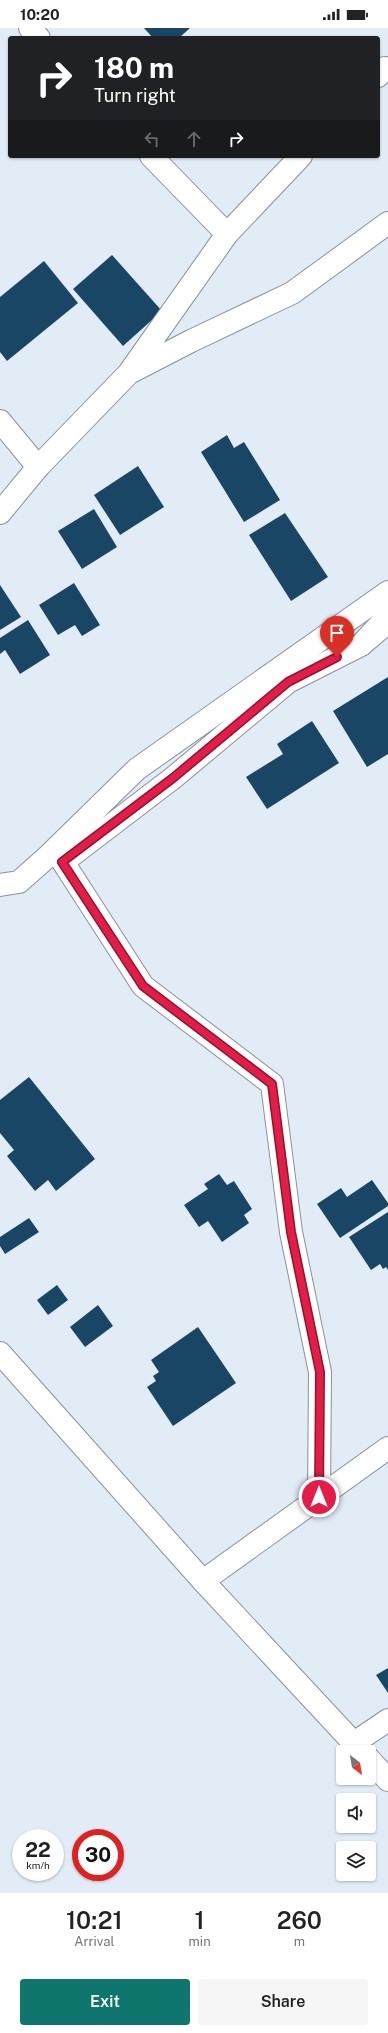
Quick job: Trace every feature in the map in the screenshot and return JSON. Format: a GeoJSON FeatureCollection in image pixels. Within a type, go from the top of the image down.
{"type":"FeatureCollection","features":[{"type":"Feature","properties":{"kind":"street"},"geometry":{"type":"LineString","coordinates":[[30,28],[37,36]]}},
{"type":"Feature","properties":{"kind":"street"},"geometry":{"type":"LineString","coordinates":[[154,158],[227,234]]}},
{"type":"Feature","properties":{"kind":"street"},"geometry":{"type":"LineString","coordinates":[[0,513],[38,467],[129,373],[227,234],[300,158]]}},
{"type":"Feature","properties":{"kind":"street"},"geometry":{"type":"LineString","coordinates":[[129,373],[191,341],[292,293],[388,223]]}},
{"type":"Feature","properties":{"kind":"street"},"geometry":{"type":"LineString","coordinates":[[0,421],[38,467]]}},
{"type":"Feature","properties":{"kind":"street"},"geometry":{"type":"LineString","coordinates":[[361,645],[387,601]]}},
{"type":"Feature","properties":{"kind":"street"},"geometry":{"type":"LineString","coordinates":[[0,885],[19,882],[46,858],[137,769],[387,601]]}},
{"type":"Feature","properties":{"kind":"street"},"geometry":{"type":"LineString","coordinates":[[319,1497],[320,1372],[291,1232],[272,1084],[143,986],[62,862],[173,778],[288,682],[361,645],[388,622]]}},
{"type":"Feature","properties":{"kind":"street"},"geometry":{"type":"LineString","coordinates":[[0,1353],[203,1581],[355,1745]]}},
{"type":"Feature","properties":{"kind":"street"},"geometry":{"type":"LineString","coordinates":[[203,1581],[388,1448]]}},
{"type":"Feature","properties":{"kind":"street"},"geometry":{"type":"LineString","coordinates":[[361,1745],[388,1720]]}},
{"type":"Feature","properties":{"kind":"street"},"geometry":{"type":"LineString","coordinates":[[376,1767],[388,1780]]}},
{"type":"Feature","properties":{"kind":"building"},"geometry":{"type":"Polygon","coordinates":[[[144,28],[190,28],[181,36],[151,36],[144,28]]]}},
{"type":"Feature","properties":{"kind":"building"},"geometry":{"type":"Polygon","coordinates":[[[112,255],[162,311],[123,346],[73,289],[112,255]]]}},
{"type":"Feature","properties":{"kind":"building"},"geometry":{"type":"Polygon","coordinates":[[[44,261],[78,303],[7,361],[0,352],[0,297],[44,261]]]}},
{"type":"Feature","properties":{"kind":"building"},"geometry":{"type":"Polygon","coordinates":[[[227,435],[234,448],[244,442],[280,500],[244,522],[201,452],[227,435]]]}},
{"type":"Feature","properties":{"kind":"building"},"geometry":{"type":"Polygon","coordinates":[[[138,466],[164,507],[120,535],[94,495],[138,466]]]}},
{"type":"Feature","properties":{"kind":"building"},"geometry":{"type":"Polygon","coordinates":[[[94,509],[117,547],[82,569],[58,531],[94,509]]]}},
{"type":"Feature","properties":{"kind":"building"},"geometry":{"type":"Polygon","coordinates":[[[285,513],[328,577],[291,601],[249,535],[285,513]]]}},
{"type":"Feature","properties":{"kind":"building"},"geometry":{"type":"Polygon","coordinates":[[[74,583],[100,625],[82,636],[75,625],[58,635],[39,605],[74,583]]]}},
{"type":"Feature","properties":{"kind":"building"},"geometry":{"type":"Polygon","coordinates":[[[0,585],[21,617],[0,630],[0,585]]]}},
{"type":"Feature","properties":{"kind":"building"},"geometry":{"type":"Polygon","coordinates":[[[28,620],[50,655],[20,674],[5,650],[0,654],[0,638],[28,620]]]}},
{"type":"Feature","properties":{"kind":"building"},"geometry":{"type":"Polygon","coordinates":[[[388,677],[388,754],[367,767],[333,711],[388,677]]]}},
{"type":"Feature","properties":{"kind":"building"},"geometry":{"type":"Polygon","coordinates":[[[312,721],[339,763],[267,809],[246,777],[283,754],[277,744],[312,721]]]}},
{"type":"Feature","properties":{"kind":"building"},"geometry":{"type":"Polygon","coordinates":[[[29,1077],[95,1159],[56,1191],[48,1180],[35,1191],[7,1156],[14,1150],[0,1133],[0,1100],[29,1077]]]}},
{"type":"Feature","properties":{"kind":"building"},"geometry":{"type":"Polygon","coordinates":[[[219,1174],[227,1185],[234,1181],[252,1209],[244,1215],[249,1223],[222,1242],[208,1221],[199,1227],[184,1205],[208,1189],[204,1184],[219,1174]]]}},
{"type":"Feature","properties":{"kind":"building"},"geometry":{"type":"Polygon","coordinates":[[[372,1180],[388,1203],[388,1206],[340,1238],[317,1204],[341,1188],[347,1197],[372,1180]]]}},
{"type":"Feature","properties":{"kind":"building"},"geometry":{"type":"Polygon","coordinates":[[[388,1212],[388,1270],[386,1267],[383,1269],[380,1264],[371,1270],[349,1237],[388,1212]]]}},
{"type":"Feature","properties":{"kind":"building"},"geometry":{"type":"Polygon","coordinates":[[[29,1218],[39,1232],[5,1254],[0,1246],[0,1237],[29,1218]]]}},
{"type":"Feature","properties":{"kind":"building"},"geometry":{"type":"Polygon","coordinates":[[[57,1285],[68,1300],[48,1315],[37,1300],[57,1285]]]}},
{"type":"Feature","properties":{"kind":"building"},"geometry":{"type":"Polygon","coordinates":[[[98,1305],[113,1326],[85,1347],[70,1327],[98,1305]]]}},
{"type":"Feature","properties":{"kind":"building"},"geometry":{"type":"Polygon","coordinates":[[[198,1327],[236,1383],[173,1426],[147,1387],[156,1381],[153,1376],[159,1372],[151,1360],[198,1327]]]}},
{"type":"Feature","properties":{"kind":"building"},"geometry":{"type":"Polygon","coordinates":[[[388,1668],[388,1693],[376,1675],[388,1668]]]}},
{"type":"Feature","properties":{"kind":"route"},"geometry":{"type":"LineString","coordinates":[[319,1497],[320,1372],[291,1232],[272,1084],[143,986],[62,862],[173,778],[288,682],[337,657]]}}]}
